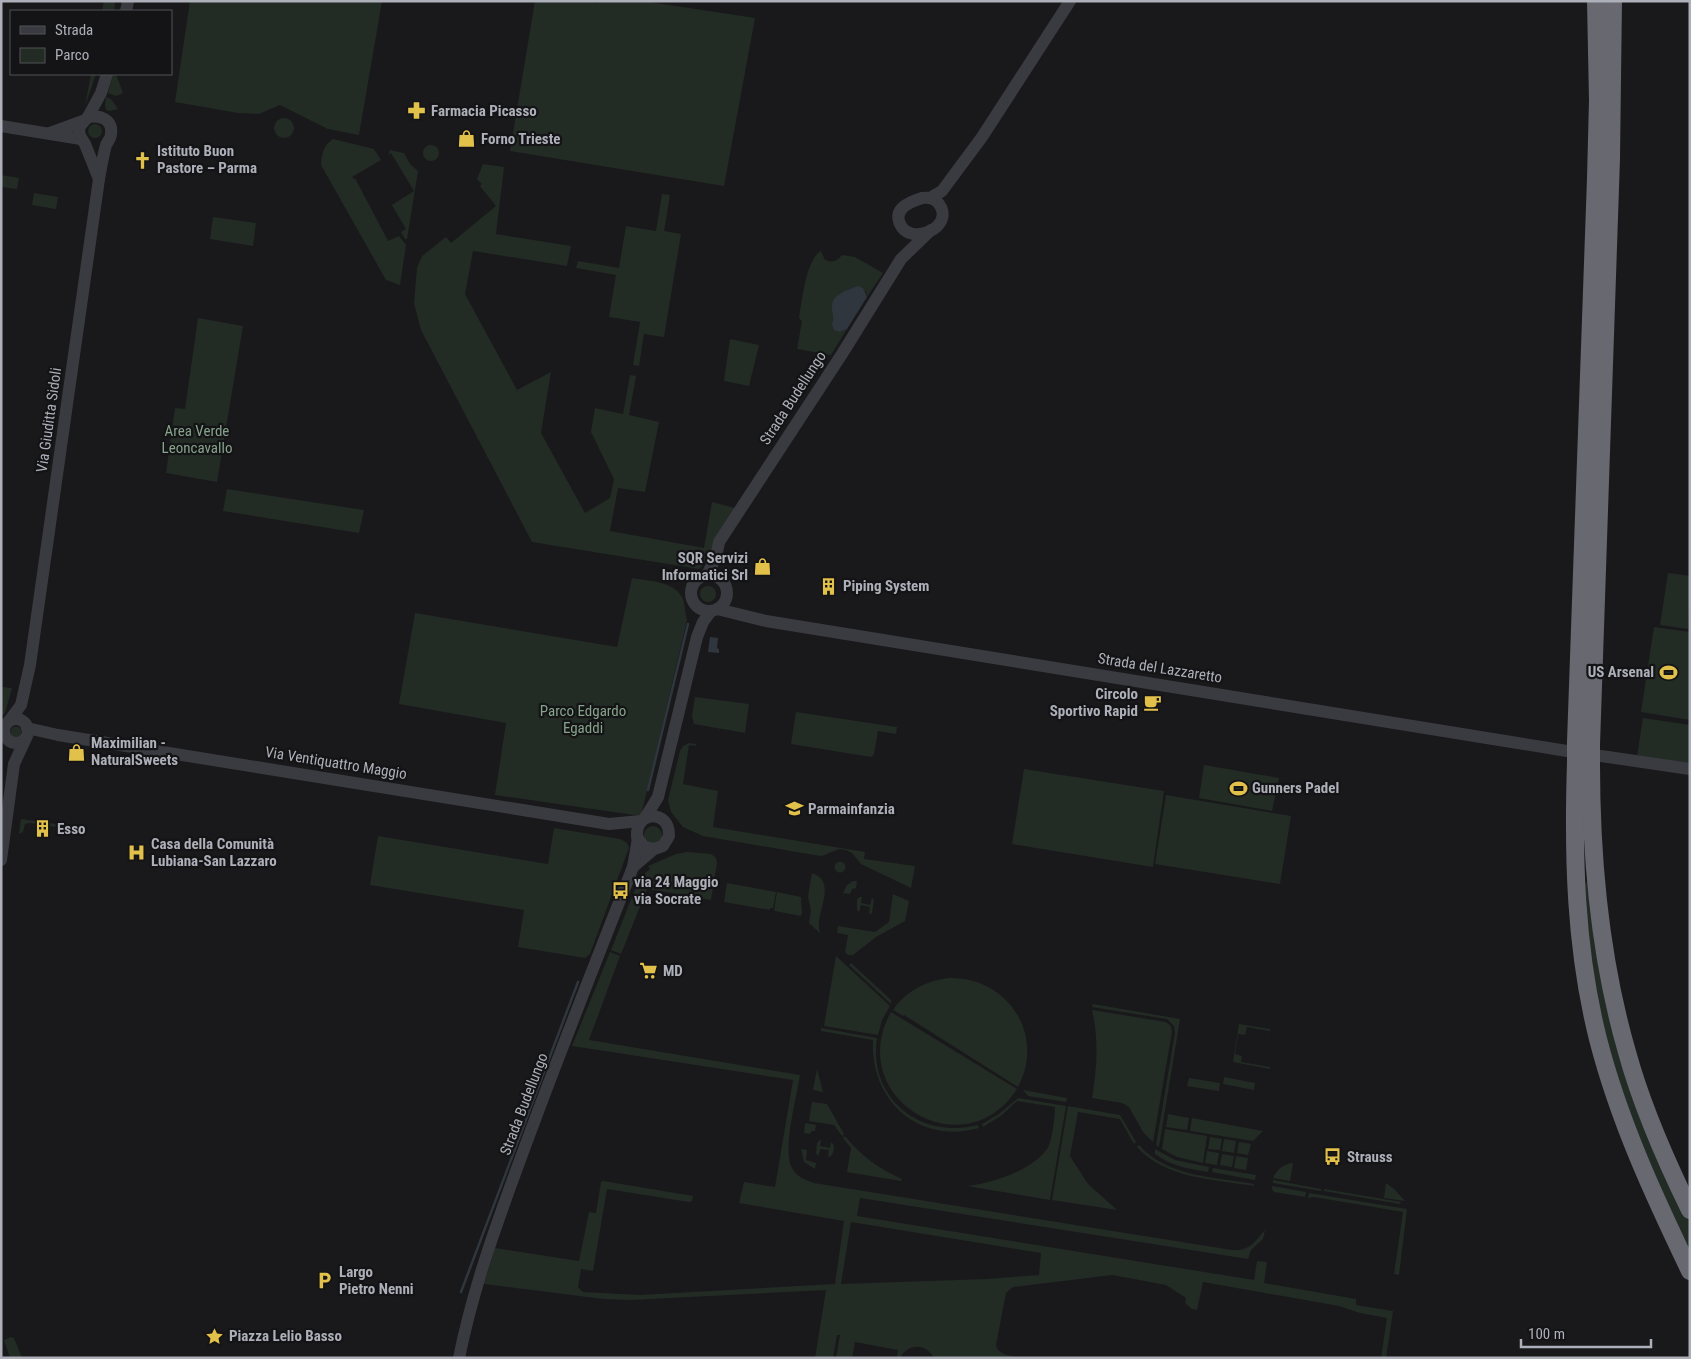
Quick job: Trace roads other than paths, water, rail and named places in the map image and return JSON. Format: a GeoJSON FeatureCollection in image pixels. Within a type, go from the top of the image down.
{"type":"FeatureCollection","features":[{"type":"Feature","properties":{"kind":"highway"},"geometry":{"type":"LineString","coordinates":[[1588,1],[1591,56],[1590,172],[1593,256]]}},
{"type":"Feature","properties":{"kind":"highway"},"geometry":{"type":"LineString","coordinates":[[1596,1],[1598,100],[1593,256],[1584,753],[1606,962],[1617,1016],[1643,1104],[1690,1210]]}},
{"type":"Feature","properties":{"kind":"highway"},"geometry":{"type":"LineString","coordinates":[[1613,1],[1610,199],[1584,753],[1574,849],[1576,903],[1582,960],[1594,1022],[1608,1075],[1628,1133],[1690,1271]]}},
{"type":"Feature","properties":{"kind":"highway"},"geometry":{"type":"LineString","coordinates":[[1610,199],[1619,119],[1621,1]]}},
{"type":"Feature","properties":{"kind":"street"},"geometry":{"type":"LineString","coordinates":[[931,230],[918,234],[909,233],[903,229],[899,222],[902,208],[908,203],[930,198],[942,191],[982,137],[1070,1]]}},
{"type":"Feature","properties":{"kind":"street","name":"Via Giuditta Sidoli"},"geometry":{"type":"LineString","coordinates":[[99,180],[79,131],[101,93],[107,75]]}},
{"type":"Feature","properties":{"kind":"street","name":"Via Giuditta Sidoli"},"geometry":{"type":"LineString","coordinates":[[1,860],[14,764],[26,732],[30,666],[99,180],[107,143],[110,138],[111,128],[103,117],[101,93]]}},
{"type":"Feature","properties":{"kind":"street"},"geometry":{"type":"LineString","coordinates":[[48,134],[85,119],[98,116],[103,117]]}},
{"type":"Feature","properties":{"kind":"street"},"geometry":{"type":"LineString","coordinates":[[1,126],[83,141],[93,148],[107,143]]}},
{"type":"Feature","properties":{"kind":"street"},"geometry":{"type":"LineString","coordinates":[[943,216],[947,188],[952,178]]}},
{"type":"Feature","properties":{"kind":"street"},"geometry":{"type":"LineString","coordinates":[[930,198],[940,205],[943,216]]}},
{"type":"Feature","properties":{"kind":"street","name":"Strada Budellungo"},"geometry":{"type":"LineString","coordinates":[[713,576],[719,542],[842,354],[901,259],[931,230],[938,226],[943,216]]}},
{"type":"Feature","properties":{"kind":"street","name":"Strada Budellungo"},"geometry":{"type":"LineString","coordinates":[[901,259],[909,233]]}},
{"type":"Feature","properties":{"kind":"street","name":"Strada Budellungo"},"geometry":{"type":"LineString","coordinates":[[459,1358],[466,1322],[486,1252],[556,1063],[633,868],[638,826],[658,797],[697,637],[703,622],[714,610],[721,606],[727,597],[726,586],[713,576],[697,579],[692,587],[691,598],[698,607],[697,637]]}},
{"type":"Feature","properties":{"kind":"street"},"geometry":{"type":"LineString","coordinates":[[727,597],[738,612],[747,618]]}},
{"type":"Feature","properties":{"kind":"street"},"geometry":{"type":"LineString","coordinates":[[698,607],[706,611],[714,610]]}},
{"type":"Feature","properties":{"kind":"street","name":"Strada del Lazzaretto"},"geometry":{"type":"LineString","coordinates":[[714,610],[747,618],[1690,769]]}},
{"type":"Feature","properties":{"kind":"street","name":"Via Giuditta Sidoli"},"geometry":{"type":"LineString","coordinates":[[14,764],[4,731],[6,723],[21,705],[30,666]]}},
{"type":"Feature","properties":{"kind":"street"},"geometry":{"type":"LineString","coordinates":[[5,738],[15,743],[23,741],[26,732],[21,720],[13,720],[6,723]]}},
{"type":"Feature","properties":{"kind":"street","name":"Via Ventiquattro Maggio"},"geometry":{"type":"LineString","coordinates":[[26,732],[58,735],[609,824],[637,837]]}},
{"type":"Feature","properties":{"kind":"street","name":"Strada Budellungo"},"geometry":{"type":"LineString","coordinates":[[633,868],[654,849],[663,846],[669,836],[658,797]]}},
{"type":"Feature","properties":{"kind":"street"},"geometry":{"type":"LineString","coordinates":[[643,820],[655,816],[664,820]]}},
{"type":"Feature","properties":{"kind":"street","name":"Via Ventiquattro Maggio"},"geometry":{"type":"LineString","coordinates":[[609,824],[643,820]]}},
{"type":"Feature","properties":{"kind":"street"},"geometry":{"type":"LineString","coordinates":[[637,837],[644,847],[654,849]]}},
{"type":"Feature","properties":{"kind":"waterway"},"geometry":{"type":"LineString","coordinates":[[648,790],[688,624]]}},
{"type":"Feature","properties":{"kind":"waterway"},"geometry":{"type":"LineString","coordinates":[[461,1292],[578,982]]}},
{"type":"Feature","properties":{"kind":"place","name":"Farmacia Picasso"},"geometry":{"type":"Point","coordinates":[417,111]}},
{"type":"Feature","properties":{"kind":"place","name":"Forno Trieste"},"geometry":{"type":"Point","coordinates":[467,139]}},
{"type":"Feature","properties":{"kind":"place","name":"Istituto Buon Pastore – Parma"},"geometry":{"type":"Point","coordinates":[143,160]}},
{"type":"Feature","properties":{"kind":"place","name":"SQR Servizi Informatici Srl"},"geometry":{"type":"Point","coordinates":[762,567]}},
{"type":"Feature","properties":{"kind":"place","name":"Piping System"},"geometry":{"type":"Point","coordinates":[829,586]}},
{"type":"Feature","properties":{"kind":"place","name":"US Arsenal"},"geometry":{"type":"Point","coordinates":[1668,672]}},
{"type":"Feature","properties":{"kind":"place","name":"Circolo Sportivo Rapid"},"geometry":{"type":"Point","coordinates":[1152,703]}},
{"type":"Feature","properties":{"kind":"place","name":"Maximilian - NaturalSweets"},"geometry":{"type":"Point","coordinates":[77,752]}},
{"type":"Feature","properties":{"kind":"place","name":"Gunners Padel"},"geometry":{"type":"Point","coordinates":[1238,788]}},
{"type":"Feature","properties":{"kind":"place","name":"Parmainfanzia"},"geometry":{"type":"Point","coordinates":[794,809]}},
{"type":"Feature","properties":{"kind":"place","name":"Esso"},"geometry":{"type":"Point","coordinates":[43,829]}},
{"type":"Feature","properties":{"kind":"place","name":"Casa della Comunità Lubiana-San Lazzaro"},"geometry":{"type":"Point","coordinates":[137,853]}},
{"type":"Feature","properties":{"kind":"place","name":"via 24 Maggio via Socrate"},"geometry":{"type":"Point","coordinates":[620,891]}},
{"type":"Feature","properties":{"kind":"place","name":"MD"},"geometry":{"type":"Point","coordinates":[649,971]}},
{"type":"Feature","properties":{"kind":"place","name":"Strauss"},"geometry":{"type":"Point","coordinates":[1333,1157]}},
{"type":"Feature","properties":{"kind":"place","name":"Largo Pietro Nenni"},"geometry":{"type":"Point","coordinates":[325,1281]}},
{"type":"Feature","properties":{"kind":"place","name":"Piazza Lelio Basso"},"geometry":{"type":"Point","coordinates":[215,1336]}},
{"type":"Feature","properties":{"kind":"park label","name":"Area Verde Leoncavallo"},"geometry":{"type":"Point","coordinates":[197,440]}},
{"type":"Feature","properties":{"kind":"park label","name":"Parco Edgardo Egaddi"},"geometry":{"type":"Point","coordinates":[583,720]}}]}
